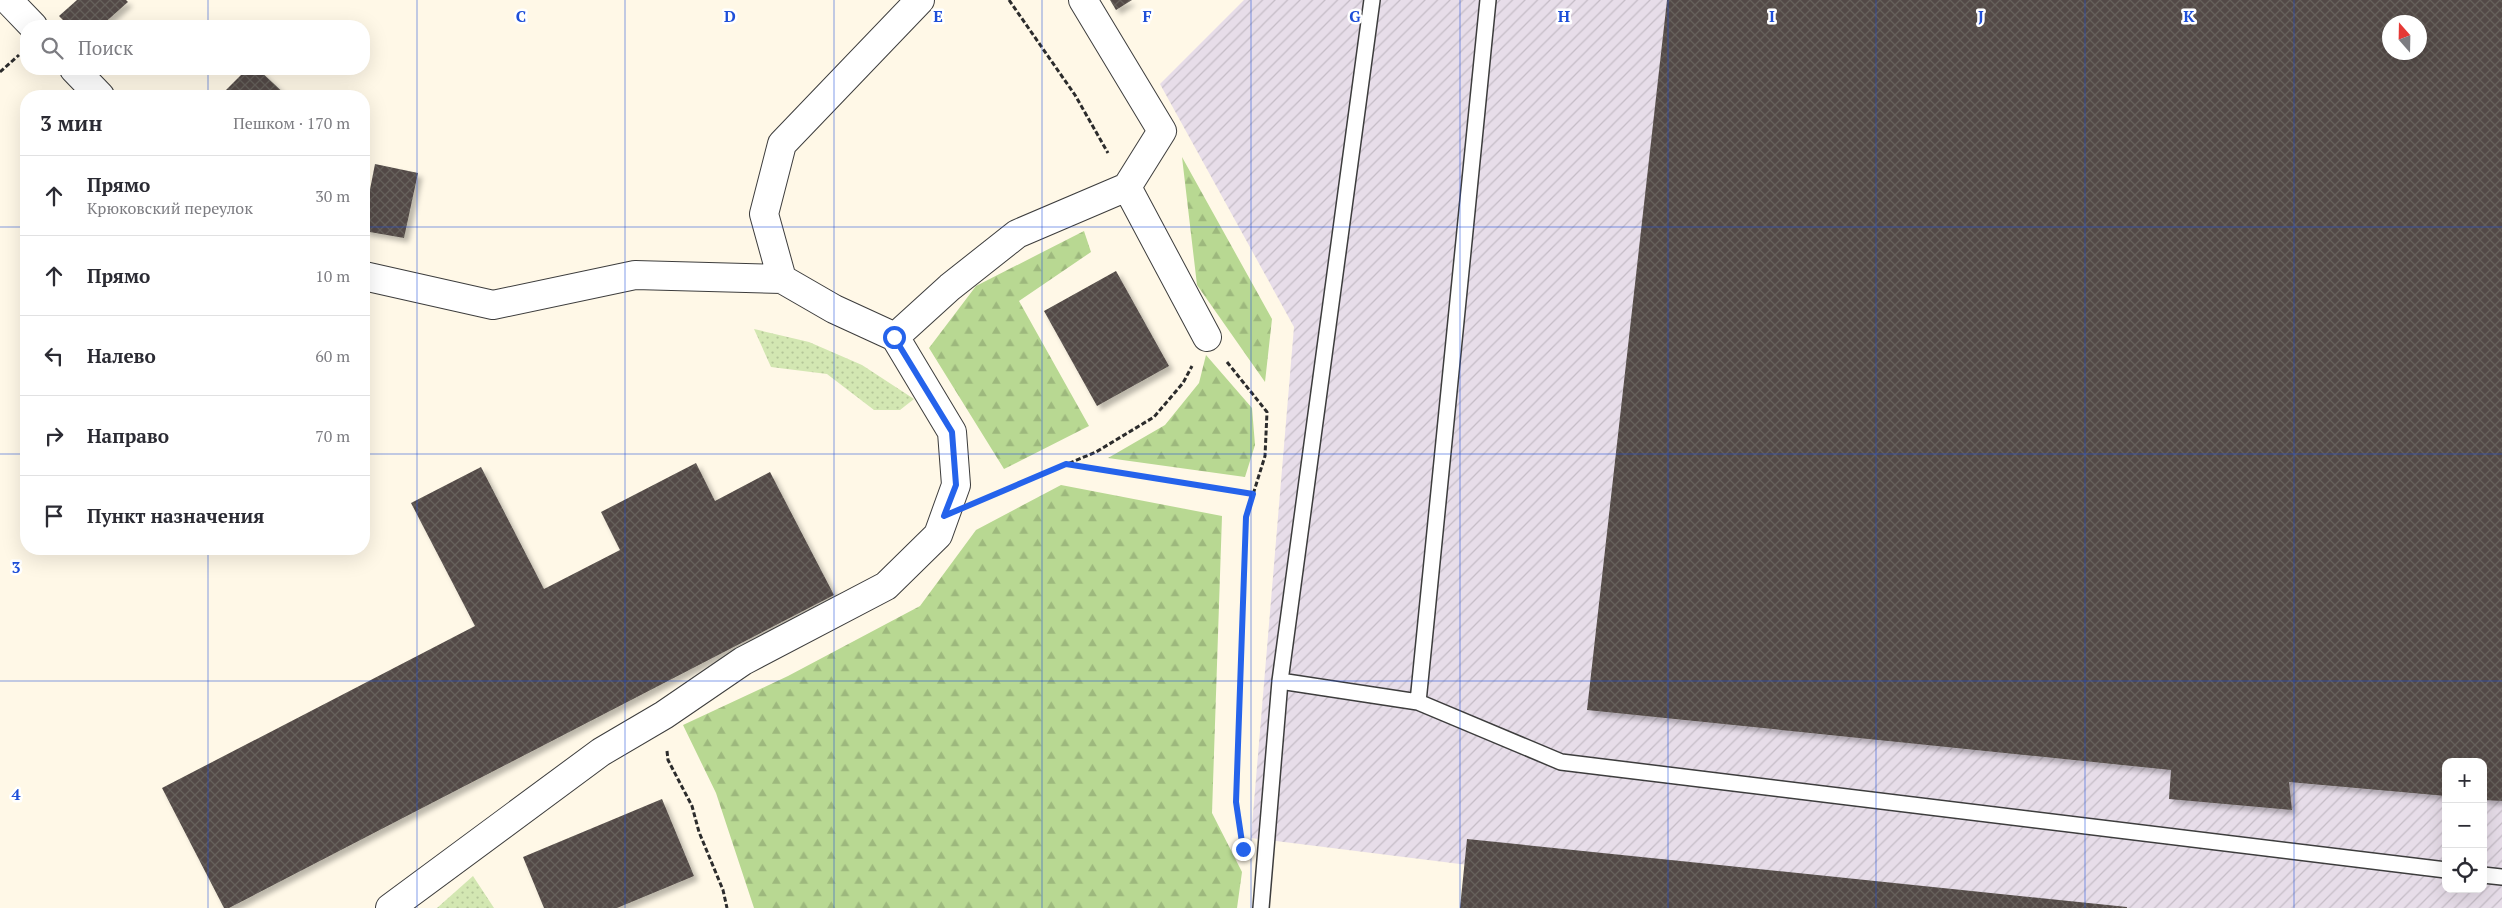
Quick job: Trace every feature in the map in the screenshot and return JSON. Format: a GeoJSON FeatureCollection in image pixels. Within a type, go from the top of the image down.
{"type":"FeatureCollection","features":[{"type":"Feature","properties":{"kind":"street"},"geometry":{"type":"LineString","coordinates":[[8,0],[27,20]]}},
{"type":"Feature","properties":{"kind":"street"},"geometry":{"type":"LineString","coordinates":[[782,279],[764,214],[782,144],[920,0]]}},
{"type":"Feature","properties":{"kind":"street"},"geometry":{"type":"LineString","coordinates":[[894,337],[950,287],[1017,234],[1127,186],[1162,131],[1083,0]]}},
{"type":"Feature","properties":{"kind":"street"},"geometry":{"type":"LineString","coordinates":[[80,75],[94,90]]}},
{"type":"Feature","properties":{"kind":"street"},"geometry":{"type":"LineString","coordinates":[[1127,186],[1207,337]]}},
{"type":"Feature","properties":{"kind":"street"},"geometry":{"type":"LineString","coordinates":[[370,277],[493,305],[635,275],[782,279],[834,309],[894,337],[952,432],[956,485],[938,535],[886,586],[743,661],[664,715],[601,752],[390,908]]}},
{"type":"Feature","properties":{"kind":"lane"},"geometry":{"type":"LineString","coordinates":[[1261,908],[1280,681],[1372,0]]}},
{"type":"Feature","properties":{"kind":"lane"},"geometry":{"type":"LineString","coordinates":[[1418,702],[1488,0]]}},
{"type":"Feature","properties":{"kind":"lane"},"geometry":{"type":"LineString","coordinates":[[1280,681],[1418,702],[1561,762],[2442,870]]}},
{"type":"Feature","properties":{"kind":"lane"},"geometry":{"type":"LineString","coordinates":[[2487,875],[2502,877]]}},
{"type":"Feature","properties":{"kind":"path"},"geometry":{"type":"LineString","coordinates":[[1009,0],[1075,95],[1127,186]]}},
{"type":"Feature","properties":{"kind":"path"},"geometry":{"type":"LineString","coordinates":[[0,72],[20,54]]}},
{"type":"Feature","properties":{"kind":"path"},"geometry":{"type":"LineString","coordinates":[[944,516],[1096,452],[1154,417],[1183,383],[1207,337],[1267,412],[1265,456],[1246,517],[1236,802],[1243,849],[1264,866]]}},
{"type":"Feature","properties":{"kind":"path"},"geometry":{"type":"LineString","coordinates":[[1066,464],[1253,494]]}},
{"type":"Feature","properties":{"kind":"path"},"geometry":{"type":"LineString","coordinates":[[664,715],[668,760],[692,806],[699,832],[723,890],[727,908]]}},
{"type":"Feature","properties":{"kind":"shaded area"},"geometry":{"type":"Polygon","coordinates":[[[1244,0],[2502,0],[2502,908],[1815,908],[1251,838],[1294,327],[1160,84],[1244,0]]]}},
{"type":"Feature","properties":{"kind":"green space"},"geometry":{"type":"Polygon","coordinates":[[[1182,157],[1272,319],[1265,382],[1197,285],[1182,157]]]}},
{"type":"Feature","properties":{"kind":"green space"},"geometry":{"type":"Polygon","coordinates":[[[1084,231],[1091,252],[1019,301],[1089,426],[1004,469],[929,348],[976,286],[1084,231]]]}},
{"type":"Feature","properties":{"kind":"green space"},"geometry":{"type":"Polygon","coordinates":[[[754,329],[809,342],[862,365],[914,399],[900,410],[874,410],[827,374],[771,367],[754,329]]]}},
{"type":"Feature","properties":{"kind":"green space"},"geometry":{"type":"Polygon","coordinates":[[[1206,355],[1252,408],[1255,445],[1245,477],[1108,458],[1165,425],[1199,383],[1206,355]]]}},
{"type":"Feature","properties":{"kind":"green space"},"geometry":{"type":"Polygon","coordinates":[[[1061,485],[1222,516],[1212,813],[1242,872],[1237,908],[754,908],[716,793],[683,725],[788,676],[920,606],[976,530],[1061,485]]]}},
{"type":"Feature","properties":{"kind":"green space"},"geometry":{"type":"Polygon","coordinates":[[[473,876],[494,908],[437,908],[473,876]]]}},
{"type":"Feature","properties":{"kind":"building"},"geometry":{"type":"Polygon","coordinates":[[[77,0],[126,0],[128,2],[108,20],[63,20],[59,16],[77,0]]]}},
{"type":"Feature","properties":{"kind":"building"},"geometry":{"type":"Polygon","coordinates":[[[1110,0],[1132,0],[1116,10],[1110,0]]]}},
{"type":"Feature","properties":{"kind":"building"},"geometry":{"type":"Polygon","coordinates":[[[1667,0],[2502,0],[2502,801],[2487,800],[2487,758],[2442,758],[2442,796],[2289,782],[2292,810],[2169,799],[2171,770],[1587,710],[1667,0]]]}},
{"type":"Feature","properties":{"kind":"building"},"geometry":{"type":"Polygon","coordinates":[[[241,75],[264,75],[281,90],[226,90],[241,75]]]}},
{"type":"Feature","properties":{"kind":"building"},"geometry":{"type":"Polygon","coordinates":[[[375,164],[418,173],[404,238],[370,232],[370,189],[375,164]]]}},
{"type":"Feature","properties":{"kind":"building"},"geometry":{"type":"Polygon","coordinates":[[[1116,271],[1169,366],[1097,406],[1044,311],[1116,271]]]}},
{"type":"Feature","properties":{"kind":"building"},"geometry":{"type":"Polygon","coordinates":[[[696,463],[715,501],[770,472],[834,595],[229,908],[224,908],[162,788],[475,626],[411,503],[481,467],[544,589],[620,550],[601,512],[696,463]]]}},
{"type":"Feature","properties":{"kind":"building"},"geometry":{"type":"Polygon","coordinates":[[[662,799],[694,876],[617,908],[544,908],[523,857],[662,799]]]}},
{"type":"Feature","properties":{"kind":"building"},"geometry":{"type":"Polygon","coordinates":[[[1467,839],[2127,907],[2127,908],[1460,908],[1467,839]]]}},
{"type":"Feature","properties":{"kind":"route"},"geometry":{"type":"LineString","coordinates":[[894,337],[952,432],[956,485],[944,516],[1066,464],[1253,494],[1246,517],[1236,802],[1243,849]]}}]}
